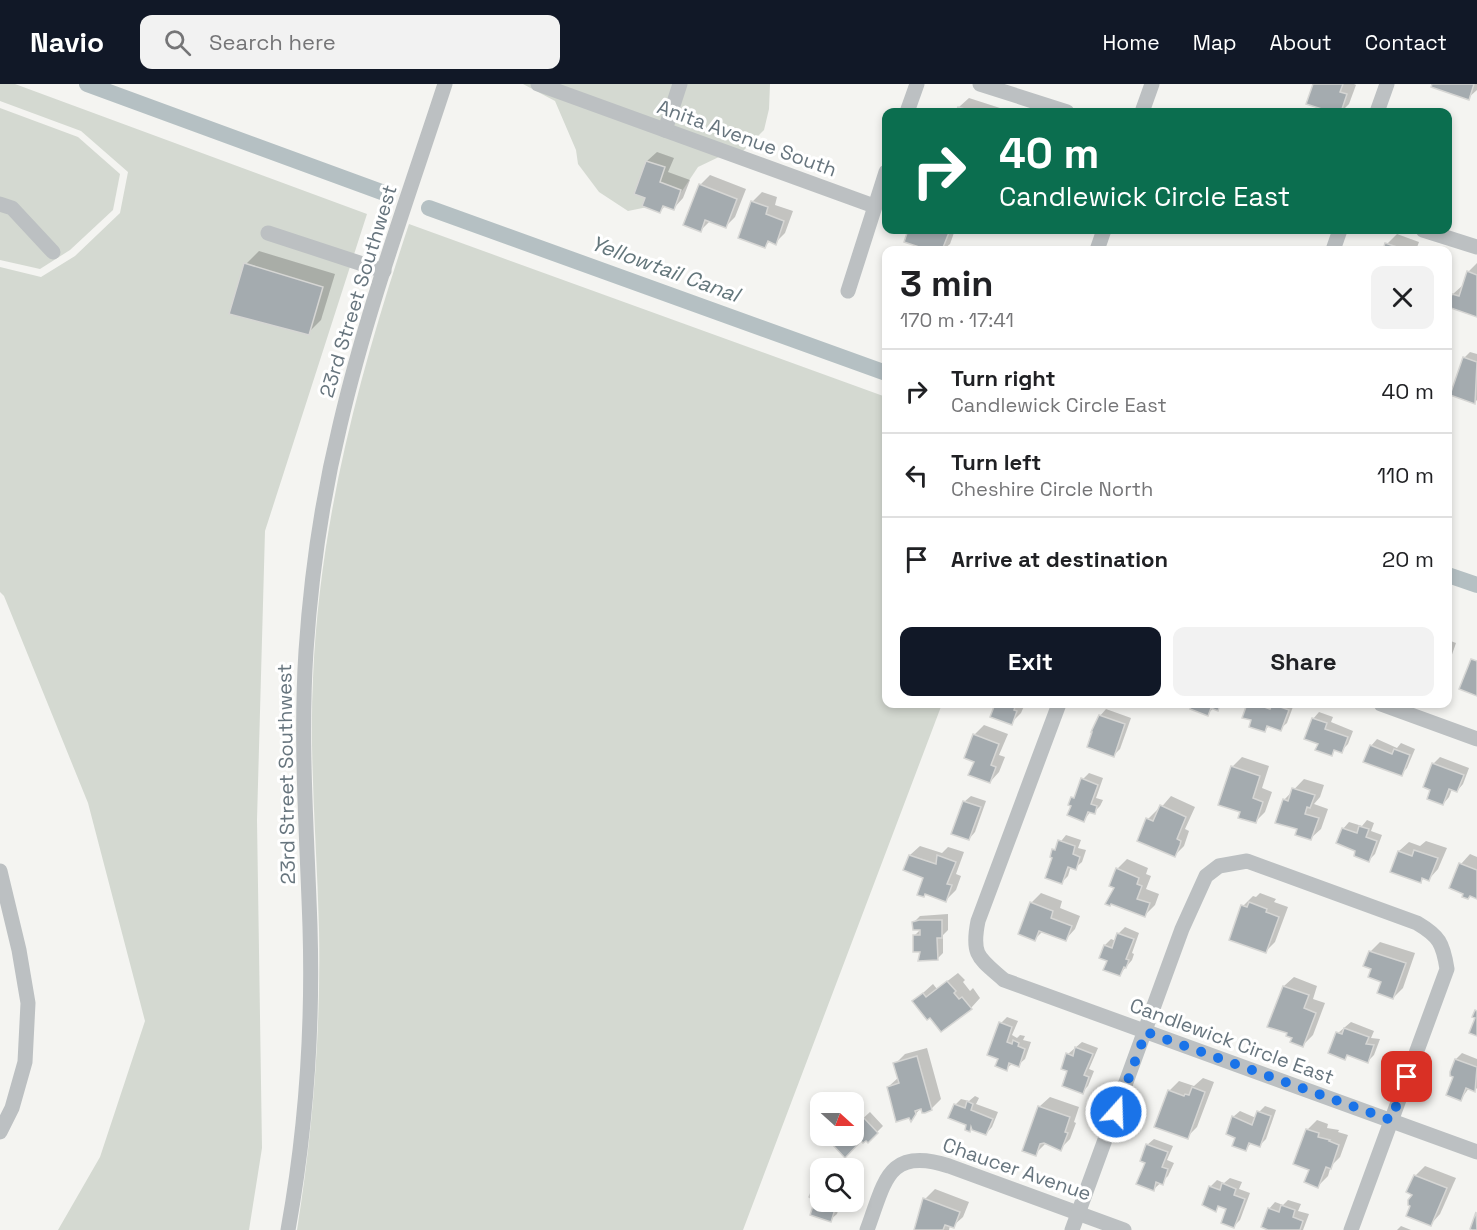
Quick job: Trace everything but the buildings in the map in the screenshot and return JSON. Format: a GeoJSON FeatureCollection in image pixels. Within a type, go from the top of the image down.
{"type":"FeatureCollection","features":[{"type":"Feature","properties":{"kind":"street","name":"23rd Street Southwest"},"geometry":{"type":"LineString","coordinates":[[288,1230],[305,1099],[310,1004],[310,928],[303,731],[306,657],[320,526],[335,445],[355,365],[445,84]]}},
{"type":"Feature","properties":{"kind":"street","name":"Anita Avenue South"},"geometry":{"type":"LineString","coordinates":[[538,84],[874,206]]}},
{"type":"Feature","properties":{"kind":"street"},"geometry":{"type":"LineString","coordinates":[[665,130],[680,84]]}},
{"type":"Feature","properties":{"kind":"street"},"geometry":{"type":"LineString","coordinates":[[908,108],[917,84]]}},
{"type":"Feature","properties":{"kind":"street"},"geometry":{"type":"LineString","coordinates":[[980,84],[1055,108]]}},
{"type":"Feature","properties":{"kind":"street"},"geometry":{"type":"LineString","coordinates":[[1144,108],[1152,84]]}},
{"type":"Feature","properties":{"kind":"street"},"geometry":{"type":"LineString","coordinates":[[1378,108],[1387,84]]}},
{"type":"Feature","properties":{"kind":"street"},"geometry":{"type":"LineString","coordinates":[[848,291],[882,183]]}},
{"type":"Feature","properties":{"kind":"street"},"geometry":{"type":"LineString","coordinates":[[0,204],[12,208],[53,252]]}},
{"type":"Feature","properties":{"kind":"street"},"geometry":{"type":"LineString","coordinates":[[268,233],[384,271]]}},
{"type":"Feature","properties":{"kind":"street"},"geometry":{"type":"LineString","coordinates":[[1436,234],[1477,247]]}},
{"type":"Feature","properties":{"kind":"street","name":"Candlewick Circle East"},"geometry":{"type":"LineString","coordinates":[[1058,708],[978,921],[974,941],[980,958],[1004,980],[1477,1152]]}},
{"type":"Feature","properties":{"kind":"street"},"geometry":{"type":"LineString","coordinates":[[1392,708],[1477,739]]}},
{"type":"Feature","properties":{"kind":"street"},"geometry":{"type":"LineString","coordinates":[[1072,1230],[1182,928],[1206,876],[1219,866],[1247,861],[1417,923],[1433,932],[1444,947],[1447,969],[1351,1230]]}},
{"type":"Feature","properties":{"kind":"street"},"geometry":{"type":"LineString","coordinates":[[0,871],[19,950],[28,1003],[25,1062],[12,1108],[0,1132]]}},
{"type":"Feature","properties":{"kind":"street","name":"Chaucer Avenue"},"geometry":{"type":"LineString","coordinates":[[867,1230],[886,1180],[896,1167],[913,1159],[931,1160],[1125,1230]]}},
{"type":"Feature","properties":{"kind":"shaded area"},"geometry":{"type":"Polygon","coordinates":[[[0,84],[15,84],[367,214],[265,531],[257,820],[262,1148],[249,1230],[58,1230],[100,1157],[145,1021],[88,803],[4,596],[0,592],[0,267],[41,277],[75,256],[120,213],[128,172],[81,131],[0,101],[0,84]]]}},
{"type":"Feature","properties":{"kind":"shaded area"},"geometry":{"type":"Polygon","coordinates":[[[523,84],[770,84],[769,109],[764,130],[743,151],[721,156],[698,167],[672,202],[628,211],[599,192],[578,164],[576,150],[555,101],[523,84]]]}},
{"type":"Feature","properties":{"kind":"shaded area"},"geometry":{"type":"Polygon","coordinates":[[[0,108],[78,137],[120,174],[113,210],[70,250],[40,269],[0,260],[0,108]]]}},
{"type":"Feature","properties":{"kind":"shaded area"},"geometry":{"type":"Polygon","coordinates":[[[409,224],[882,396],[882,708],[940,708],[743,1230],[297,1230],[312,1117],[319,1005],[319,929],[312,741],[317,619],[333,504],[345,448],[358,392],[409,224]]]}},
{"type":"Feature","properties":{"kind":"waterway","name":"Yellowtail Canal"},"geometry":{"type":"LineString","coordinates":[[87,84],[387,194]]}},
{"type":"Feature","properties":{"kind":"waterway","name":"Yellowtail Canal"},"geometry":{"type":"LineString","coordinates":[[429,208],[882,372]]}},
{"type":"Feature","properties":{"kind":"waterway","name":"Yellowtail Canal"},"geometry":{"type":"LineString","coordinates":[[1452,576],[1477,585]]}},
{"type":"Feature","properties":{"kind":"route"},"geometry":{"type":"LineString","coordinates":[[1116,1112],[1146,1032],[1391,1120],[1407,1077]]}}]}
